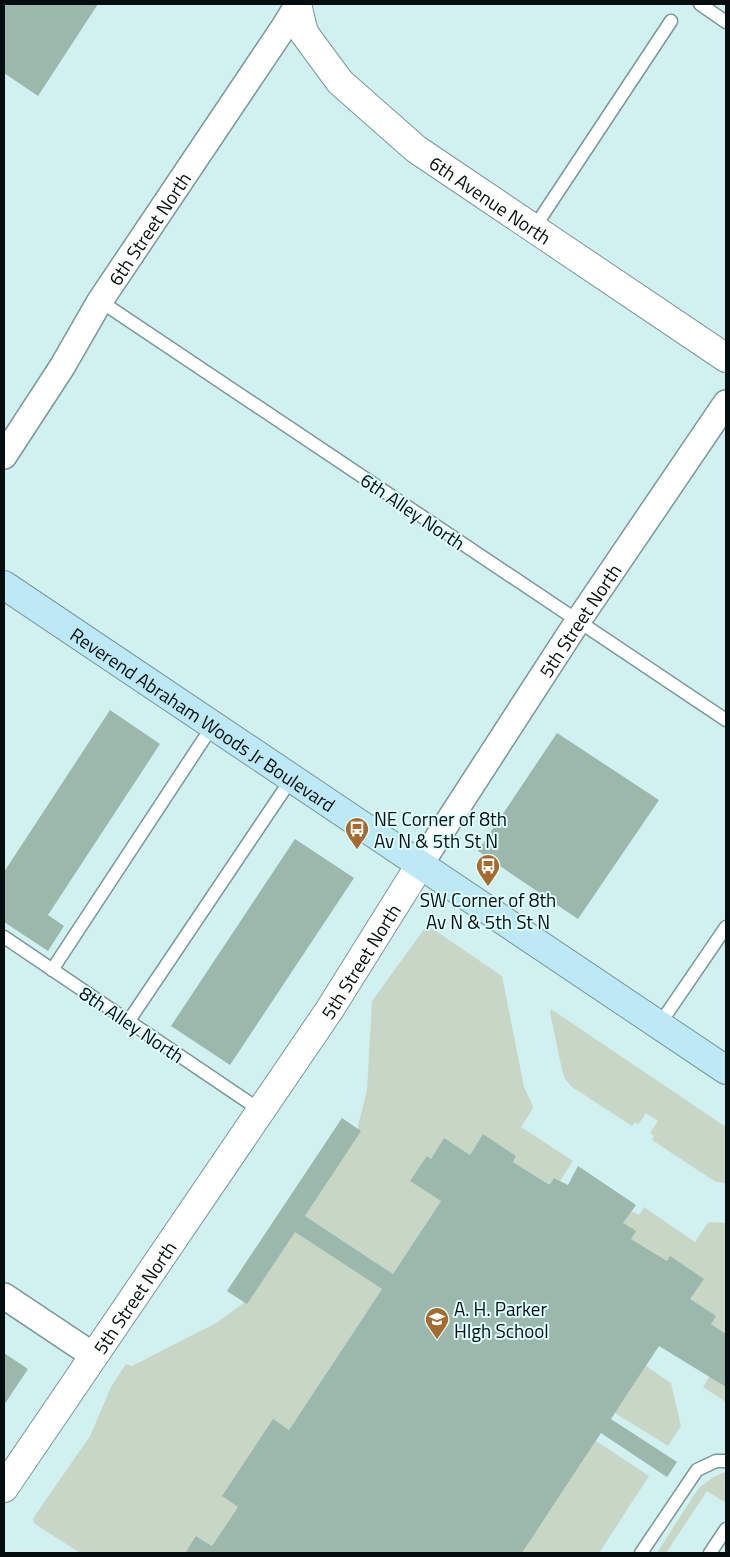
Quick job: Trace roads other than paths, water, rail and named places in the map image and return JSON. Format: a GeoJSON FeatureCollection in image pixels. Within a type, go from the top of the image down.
{"type":"FeatureCollection","features":[{"type":"Feature","properties":{"kind":"main road","name":"Reverend Abraham Woods Jr Boulevard"},"geometry":{"type":"LineString","coordinates":[[4,585],[726,1070]]}},
{"type":"Feature","properties":{"kind":"street","name":"6th Avenue North"},"geometry":{"type":"LineString","coordinates":[[298,4],[304,33],[340,82],[416,149],[726,358]]}},
{"type":"Feature","properties":{"kind":"street","name":"6th Street North"},"geometry":{"type":"LineString","coordinates":[[4,456],[62,367],[100,301],[298,4]]}},
{"type":"Feature","properties":{"kind":"street","name":"5th Street North"},"geometry":{"type":"LineString","coordinates":[[4,1488],[330,1008],[578,621],[726,403]]}},
{"type":"Feature","properties":{"kind":"street"},"geometry":{"type":"LineString","coordinates":[[4,1296],[94,1356]]}},
{"type":"Feature","properties":{"kind":"lane"},"geometry":{"type":"LineString","coordinates":[[700,4],[726,22]]}},
{"type":"Feature","properties":{"kind":"lane"},"geometry":{"type":"LineString","coordinates":[[534,228],[671,21]]}},
{"type":"Feature","properties":{"kind":"lane","name":"6th Alley North"},"geometry":{"type":"LineString","coordinates":[[100,301],[726,720]]}},
{"type":"Feature","properties":{"kind":"lane"},"geometry":{"type":"LineString","coordinates":[[52,970],[212,725]]}},
{"type":"Feature","properties":{"kind":"lane"},"geometry":{"type":"LineString","coordinates":[[128,1022],[292,778]]}},
{"type":"Feature","properties":{"kind":"lane"},"geometry":{"type":"LineString","coordinates":[[659,1025],[726,927]]}},
{"type":"Feature","properties":{"kind":"lane","name":"8th Alley North"},"geometry":{"type":"LineString","coordinates":[[4,938],[260,1110]]}},
{"type":"Feature","properties":{"kind":"lane"},"geometry":{"type":"LineString","coordinates":[[641,1553],[697,1470],[716,1461],[726,1461]]}},
{"type":"Feature","properties":{"kind":"lane"},"geometry":{"type":"LineString","coordinates":[[710,1553],[726,1529]]}},
{"type":"Feature","properties":{"kind":"place","name":"NE Corner of 8th Av N & 5th St N"},"geometry":{"type":"Point","coordinates":[357,850]}},
{"type":"Feature","properties":{"kind":"place","name":"SW Corner of 8th Av N & 5th St N"},"geometry":{"type":"Point","coordinates":[488,887]}},
{"type":"Feature","properties":{"kind":"place","name":"A. H. Parker HIgh School"},"geometry":{"type":"Point","coordinates":[437,1340]}}]}
